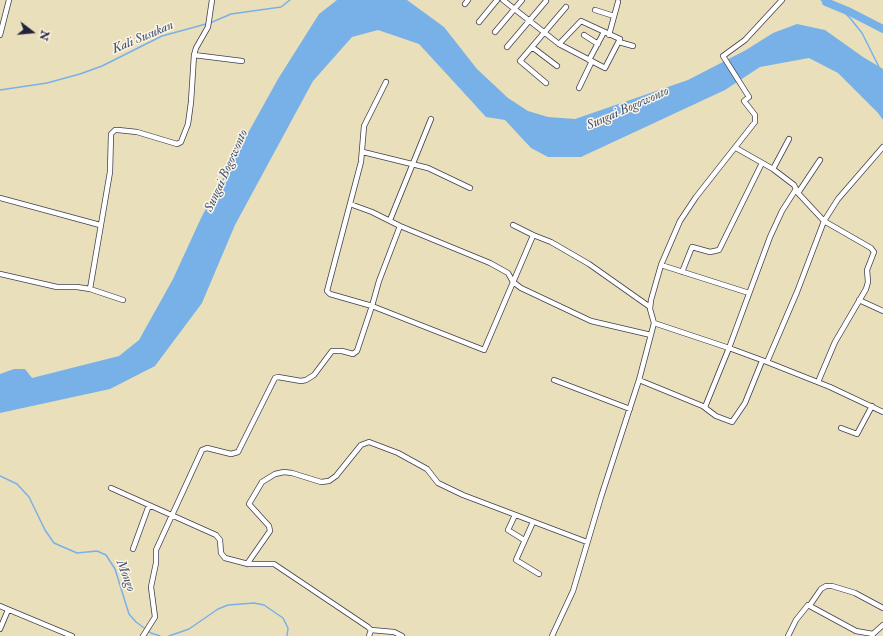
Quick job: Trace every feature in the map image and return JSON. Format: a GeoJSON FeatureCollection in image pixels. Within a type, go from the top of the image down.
{"type":"FeatureCollection","features":[{"type":"Feature","properties":{"kind":"street"},"geometry":{"type":"LineString","coordinates":[[0,35],[9,0]]}},
{"type":"Feature","properties":{"kind":"street"},"geometry":{"type":"LineString","coordinates":[[90,290],[110,172],[111,134],[115,130],[137,132],[177,144],[181,142],[188,124],[194,55],[196,48],[208,27],[212,0]]}},
{"type":"Feature","properties":{"kind":"street"},"geometry":{"type":"LineString","coordinates":[[479,22],[497,0]]}},
{"type":"Feature","properties":{"kind":"street"},"geometry":{"type":"LineString","coordinates":[[503,0],[529,22],[559,44],[605,68],[619,42]]}},
{"type":"Feature","properties":{"kind":"street"},"geometry":{"type":"LineString","coordinates":[[495,32],[522,0]]}},
{"type":"Feature","properties":{"kind":"street"},"geometry":{"type":"LineString","coordinates":[[552,636],[573,591],[587,542],[639,380],[654,323],[650,306],[661,265],[680,221],[696,196],[756,122],[755,114],[745,105],[744,102],[749,97],[723,60],[723,56],[744,40],[782,0]]}},
{"type":"Feature","properties":{"kind":"street"},"geometry":{"type":"LineString","coordinates":[[507,47],[546,1]]}},
{"type":"Feature","properties":{"kind":"street"},"geometry":{"type":"LineString","coordinates":[[609,35],[618,2]]}},
{"type":"Feature","properties":{"kind":"street"},"geometry":{"type":"LineString","coordinates":[[546,83],[520,61],[566,7]]}},
{"type":"Feature","properties":{"kind":"street"},"geometry":{"type":"LineString","coordinates":[[595,10],[614,16]]}},
{"type":"Feature","properties":{"kind":"street"},"geometry":{"type":"LineString","coordinates":[[559,44],[581,21],[620,39],[619,42]]}},
{"type":"Feature","properties":{"kind":"street"},"geometry":{"type":"LineString","coordinates":[[579,88],[604,32]]}},
{"type":"Feature","properties":{"kind":"street"},"geometry":{"type":"LineString","coordinates":[[584,35],[598,44]]}},
{"type":"Feature","properties":{"kind":"street"},"geometry":{"type":"LineString","coordinates":[[619,42],[633,46]]}},
{"type":"Feature","properties":{"kind":"street"},"geometry":{"type":"LineString","coordinates":[[532,47],[557,66]]}},
{"type":"Feature","properties":{"kind":"street"},"geometry":{"type":"LineString","coordinates":[[194,55],[242,61]]}},
{"type":"Feature","properties":{"kind":"street"},"geometry":{"type":"LineString","coordinates":[[386,82],[364,126],[363,152],[328,292],[330,294],[372,306],[484,350],[533,235]]}},
{"type":"Feature","properties":{"kind":"street"},"geometry":{"type":"LineString","coordinates":[[390,220],[431,119]]}},
{"type":"Feature","properties":{"kind":"street"},"geometry":{"type":"LineString","coordinates":[[773,169],[790,139]]}},
{"type":"Feature","properties":{"kind":"street"},"geometry":{"type":"LineString","coordinates":[[639,380],[704,408],[716,416],[732,422],[745,403],[797,292],[824,221],[838,199],[883,147]]}},
{"type":"Feature","properties":{"kind":"street"},"geometry":{"type":"LineString","coordinates":[[736,148],[773,169],[794,185],[797,191],[824,221],[872,248],[874,252],[866,270],[868,282],[866,289],[835,342],[818,382]]}},
{"type":"Feature","properties":{"kind":"street"},"geometry":{"type":"LineString","coordinates":[[363,152],[428,168],[470,188]]}},
{"type":"Feature","properties":{"kind":"street"},"geometry":{"type":"LineString","coordinates":[[704,408],[707,406],[770,237],[782,211],[820,160]]}},
{"type":"Feature","properties":{"kind":"street"},"geometry":{"type":"LineString","coordinates":[[682,272],[692,248],[710,252],[719,250],[762,163]]}},
{"type":"Feature","properties":{"kind":"street"},"geometry":{"type":"LineString","coordinates":[[0,198],[100,225]]}},
{"type":"Feature","properties":{"kind":"street"},"geometry":{"type":"LineString","coordinates":[[350,204],[490,263],[508,273],[513,282],[521,288],[591,321],[651,335]]}},
{"type":"Feature","properties":{"kind":"street"},"geometry":{"type":"LineString","coordinates":[[513,225],[551,242],[589,264],[650,306]]}},
{"type":"Feature","properties":{"kind":"street"},"geometry":{"type":"LineString","coordinates":[[143,636],[153,623],[155,612],[151,599],[151,587],[156,563],[155,553],[202,450],[207,448],[231,454],[238,452],[275,378],[306,380],[314,375],[332,351],[356,352],[365,332],[379,281],[400,226]]}},
{"type":"Feature","properties":{"kind":"street"},"geometry":{"type":"LineString","coordinates":[[661,265],[749,293]]}},
{"type":"Feature","properties":{"kind":"street"},"geometry":{"type":"LineString","coordinates":[[0,274],[49,285],[90,290],[123,300]]}},
{"type":"Feature","properties":{"kind":"street"},"geometry":{"type":"LineString","coordinates":[[859,300],[883,311]]}},
{"type":"Feature","properties":{"kind":"street"},"geometry":{"type":"LineString","coordinates":[[654,323],[729,348],[818,382],[883,412]]}},
{"type":"Feature","properties":{"kind":"street"},"geometry":{"type":"LineString","coordinates":[[554,380],[630,409]]}},
{"type":"Feature","properties":{"kind":"street"},"geometry":{"type":"LineString","coordinates":[[841,428],[857,434],[872,406]]}},
{"type":"Feature","properties":{"kind":"street"},"geometry":{"type":"LineString","coordinates":[[247,564],[270,531],[269,526],[249,504],[262,482],[275,474],[284,472],[321,482],[329,481],[336,476],[361,445],[366,442],[371,442],[398,453],[427,469],[438,483],[463,495],[587,542]]}},
{"type":"Feature","properties":{"kind":"street"},"geometry":{"type":"LineString","coordinates":[[111,488],[216,535],[220,541],[221,554],[225,558],[247,564],[274,564],[371,630],[394,632],[402,636]]}},
{"type":"Feature","properties":{"kind":"street"},"geometry":{"type":"LineString","coordinates":[[133,550],[149,505]]}},
{"type":"Feature","properties":{"kind":"street"},"geometry":{"type":"LineString","coordinates":[[514,515],[508,530],[524,540]]}},
{"type":"Feature","properties":{"kind":"street"},"geometry":{"type":"LineString","coordinates":[[533,522],[516,560],[539,574]]}},
{"type":"Feature","properties":{"kind":"street"},"geometry":{"type":"LineString","coordinates":[[788,636],[796,620],[807,605],[810,605],[821,588],[832,586],[855,593],[883,608]]}},
{"type":"Feature","properties":{"kind":"street"},"geometry":{"type":"LineString","coordinates":[[810,605],[856,631],[873,634],[883,625]]}},
{"type":"Feature","properties":{"kind":"street"},"geometry":{"type":"LineString","coordinates":[[0,606],[72,636]]}},
{"type":"Feature","properties":{"kind":"street"},"geometry":{"type":"LineString","coordinates":[[0,629],[8,610]]}},
{"type":"Feature","properties":{"kind":"street"},"geometry":{"type":"LineString","coordinates":[[369,636],[371,630]]}},
{"type":"Feature","properties":{"kind":"water","name":"Sungai Bogowonto"},"geometry":{"type":"Polygon","coordinates":[[[337,0],[407,0],[444,27],[477,69],[508,98],[528,111],[548,117],[575,119],[688,80],[746,50],[773,33],[797,24],[825,30],[863,57],[883,69],[883,120],[878,113],[838,73],[809,58],[760,67],[725,90],[581,157],[548,157],[531,148],[505,120],[486,117],[419,44],[378,30],[352,37],[313,81],[235,225],[202,303],[155,366],[110,389],[0,413],[0,374],[14,369],[25,369],[32,378],[119,356],[139,340],[173,279],[202,216],[278,79],[319,14],[337,0]]]}},
{"type":"Feature","properties":{"kind":"waterway","name":"Kali Susukan"},"geometry":{"type":"LineString","coordinates":[[210,23],[231,14],[281,7],[290,0]]}},
{"type":"Feature","properties":{"kind":"waterway","name":"Kali Susukan"},"geometry":{"type":"LineString","coordinates":[[821,0],[843,11],[850,18],[862,33],[879,67]]}},
{"type":"Feature","properties":{"kind":"waterway"},"geometry":{"type":"LineString","coordinates":[[826,2],[850,12],[883,29]]}},
{"type":"Feature","properties":{"kind":"waterway","name":"Kali Susukan"},"geometry":{"type":"LineString","coordinates":[[0,90],[47,83],[80,74],[102,66],[162,36],[206,24]]}},
{"type":"Feature","properties":{"kind":"waterway","name":"Mongo"},"geometry":{"type":"LineString","coordinates":[[0,476],[17,484],[29,497],[45,530],[54,543],[77,553],[97,551],[106,555],[115,569],[129,614],[136,622],[151,633],[160,636]]}},
{"type":"Feature","properties":{"kind":"waterway","name":"Mongo"},"geometry":{"type":"LineString","coordinates":[[169,636],[189,629],[218,609],[228,605],[254,603],[264,605],[283,618],[288,628],[287,636]]}}]}
